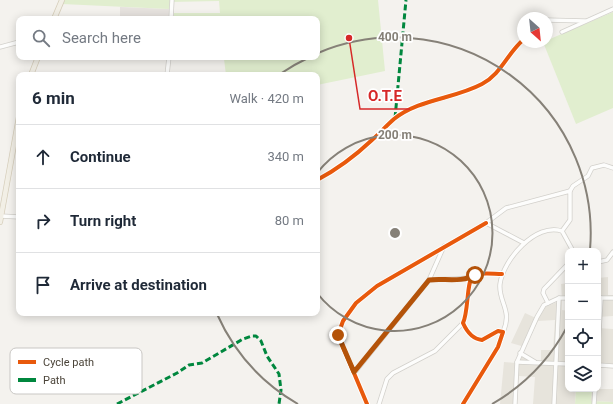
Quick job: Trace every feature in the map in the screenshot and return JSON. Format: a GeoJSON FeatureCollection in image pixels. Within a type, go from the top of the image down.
{"type":"FeatureCollection","features":[{"type":"Feature","properties":{"kind":"main road"},"geometry":{"type":"LineString","coordinates":[[55,16],[62,0]]}},
{"type":"Feature","properties":{"kind":"main road"},"geometry":{"type":"LineString","coordinates":[[31,72],[37,60]]}},
{"type":"Feature","properties":{"kind":"main road"},"geometry":{"type":"LineString","coordinates":[[1,219],[16,134]]}},
{"type":"Feature","properties":{"kind":"street"},"geometry":{"type":"LineString","coordinates":[[171,16],[172,0]]}},
{"type":"Feature","properties":{"kind":"street"},"geometry":{"type":"LineString","coordinates":[[562,32],[613,9]]}},
{"type":"Feature","properties":{"kind":"street"},"geometry":{"type":"LineString","coordinates":[[553,20],[586,21]]}},
{"type":"Feature","properties":{"kind":"street"},"geometry":{"type":"LineString","coordinates":[[0,46],[16,43]]}},
{"type":"Feature","properties":{"kind":"street"},"geometry":{"type":"LineString","coordinates":[[320,178],[364,147],[395,118],[426,102],[466,91],[490,80],[497,74],[517,46]]}},
{"type":"Feature","properties":{"kind":"street"},"geometry":{"type":"LineString","coordinates":[[167,72],[169,60]]}},
{"type":"Feature","properties":{"kind":"street"},"geometry":{"type":"LineString","coordinates":[[562,231],[570,220],[570,191],[573,186],[588,176],[592,168],[604,165],[613,168]]}},
{"type":"Feature","properties":{"kind":"street"},"geometry":{"type":"LineString","coordinates":[[367,404],[338,335],[349,312],[356,303],[377,286],[486,223],[506,208],[570,191]]}},
{"type":"Feature","properties":{"kind":"street"},"geometry":{"type":"LineString","coordinates":[[1,219],[16,217]]}},
{"type":"Feature","properties":{"kind":"street"},"geometry":{"type":"LineString","coordinates":[[486,223],[524,243]]}},
{"type":"Feature","properties":{"kind":"street"},"geometry":{"type":"LineString","coordinates":[[463,404],[498,347],[503,332],[507,318],[500,289],[502,274],[507,264],[524,243],[544,231],[554,228],[562,231],[572,248]]}},
{"type":"Feature","properties":{"kind":"street"},"geometry":{"type":"LineString","coordinates":[[354,372],[429,280],[444,246]]}},
{"type":"Feature","properties":{"kind":"street"},"geometry":{"type":"LineString","coordinates":[[601,261],[607,260],[613,252]]}},
{"type":"Feature","properties":{"kind":"street"},"geometry":{"type":"LineString","coordinates":[[548,303],[543,293],[544,289],[565,267]]}},
{"type":"Feature","properties":{"kind":"street"},"geometry":{"type":"LineString","coordinates":[[560,271],[565,269]]}},
{"type":"Feature","properties":{"kind":"street"},"geometry":{"type":"LineString","coordinates":[[429,280],[440,278],[460,280],[475,275],[502,274]]}},
{"type":"Feature","properties":{"kind":"street"},"geometry":{"type":"LineString","coordinates":[[379,404],[387,379],[393,373],[435,351],[463,323],[467,310],[468,285],[471,277]]}},
{"type":"Feature","properties":{"kind":"street"},"geometry":{"type":"LineString","coordinates":[[554,404],[559,298]]}},
{"type":"Feature","properties":{"kind":"street"},"geometry":{"type":"LineString","coordinates":[[515,404],[517,362],[537,317],[544,306],[548,303],[559,298],[565,298]]}},
{"type":"Feature","properties":{"kind":"street"},"geometry":{"type":"LineString","coordinates":[[601,298],[613,298]]}},
{"type":"Feature","properties":{"kind":"street"},"geometry":{"type":"LineString","coordinates":[[463,323],[466,330],[477,339],[482,340],[498,331],[503,332]]}},
{"type":"Feature","properties":{"kind":"street"},"geometry":{"type":"LineString","coordinates":[[520,354],[536,362]]}},
{"type":"Feature","properties":{"kind":"street"},"geometry":{"type":"LineString","coordinates":[[517,362],[565,364]]}},
{"type":"Feature","properties":{"kind":"street"},"geometry":{"type":"LineString","coordinates":[[601,365],[613,366]]}},
{"type":"Feature","properties":{"kind":"street"},"geometry":{"type":"LineString","coordinates":[[594,404],[595,392]]}},
{"type":"Feature","properties":{"kind":"shaded area"},"geometry":{"type":"Polygon","coordinates":[[[120,7],[169,9],[169,16],[120,16],[120,7]]]}},
{"type":"Feature","properties":{"kind":"shaded area"},"geometry":{"type":"Polygon","coordinates":[[[608,277],[608,295],[613,295],[613,316],[601,317],[601,278],[608,277]]]}},
{"type":"Feature","properties":{"kind":"shaded area"},"geometry":{"type":"Polygon","coordinates":[[[565,283],[565,284],[565,300],[562,300],[561,284],[565,283]]]}},
{"type":"Feature","properties":{"kind":"shaded area"},"geometry":{"type":"Polygon","coordinates":[[[562,300],[562,310],[565,310],[565,392],[576,392],[575,404],[533,404],[535,377],[519,376],[516,404],[500,404],[504,362],[515,363],[520,351],[535,362],[541,362],[541,350],[553,350],[555,320],[538,321],[525,347],[511,343],[525,313],[538,319],[545,307],[562,300]]]}},
{"type":"Feature","properties":{"kind":"shaded area"},"geometry":{"type":"Polygon","coordinates":[[[601,328],[613,329],[613,366],[601,366],[601,328]]]}},
{"type":"Feature","properties":{"kind":"shaded area"},"geometry":{"type":"Polygon","coordinates":[[[601,389],[613,389],[613,402],[591,401],[580,392],[601,392],[601,389]]]}},
{"type":"Feature","properties":{"kind":"green space"},"geometry":{"type":"Polygon","coordinates":[[[64,0],[378,0],[385,71],[320,84],[320,72],[226,72],[224,60],[320,60],[320,16],[174,16],[174,13],[220,13],[219,1],[170,2],[169,9],[62,4],[64,0]]]}},
{"type":"Feature","properties":{"kind":"green space"},"geometry":{"type":"Polygon","coordinates":[[[613,12],[613,108],[576,124],[545,48],[553,48],[553,38],[613,12]]]}},
{"type":"Feature","properties":{"kind":"green space"},"geometry":{"type":"Polygon","coordinates":[[[576,392],[592,392],[591,401],[613,402],[613,404],[575,404],[576,392]]]}},
{"type":"Feature","properties":{"kind":"marked path"},"geometry":{"type":"LineString","coordinates":[[395,118],[406,0]]}},
{"type":"Feature","properties":{"kind":"marked path"},"geometry":{"type":"LineString","coordinates":[[142,391],[189,365],[202,363],[243,339],[256,336],[261,341],[267,356],[279,374],[281,390],[279,404]]}},
{"type":"Feature","properties":{"kind":"marked path"},"geometry":{"type":"LineString","coordinates":[[117,404],[136,394]]}},
{"type":"Feature","properties":{"kind":"cycle path"},"geometry":{"type":"LineString","coordinates":[[320,178],[353,157],[394,119],[404,112],[425,103],[471,89],[489,80],[517,46]]}},
{"type":"Feature","properties":{"kind":"cycle path"},"geometry":{"type":"LineString","coordinates":[[367,404],[338,335],[343,321],[356,303],[377,286],[486,223]]}},
{"type":"Feature","properties":{"kind":"cycle path"},"geometry":{"type":"LineString","coordinates":[[463,404],[498,347],[503,332],[498,331],[482,340],[473,337],[466,329],[463,323],[471,278],[474,275],[484,273],[502,274]]}},
{"type":"Feature","properties":{"kind":"place","name":"Ο.Τ.Ε"},"geometry":{"type":"Point","coordinates":[349,38]}},
{"type":"Feature","properties":{"kind":"route"},"geometry":{"type":"LineString","coordinates":[[338,335],[354,372],[429,280],[448,278],[460,280],[475,275]]}}]}
